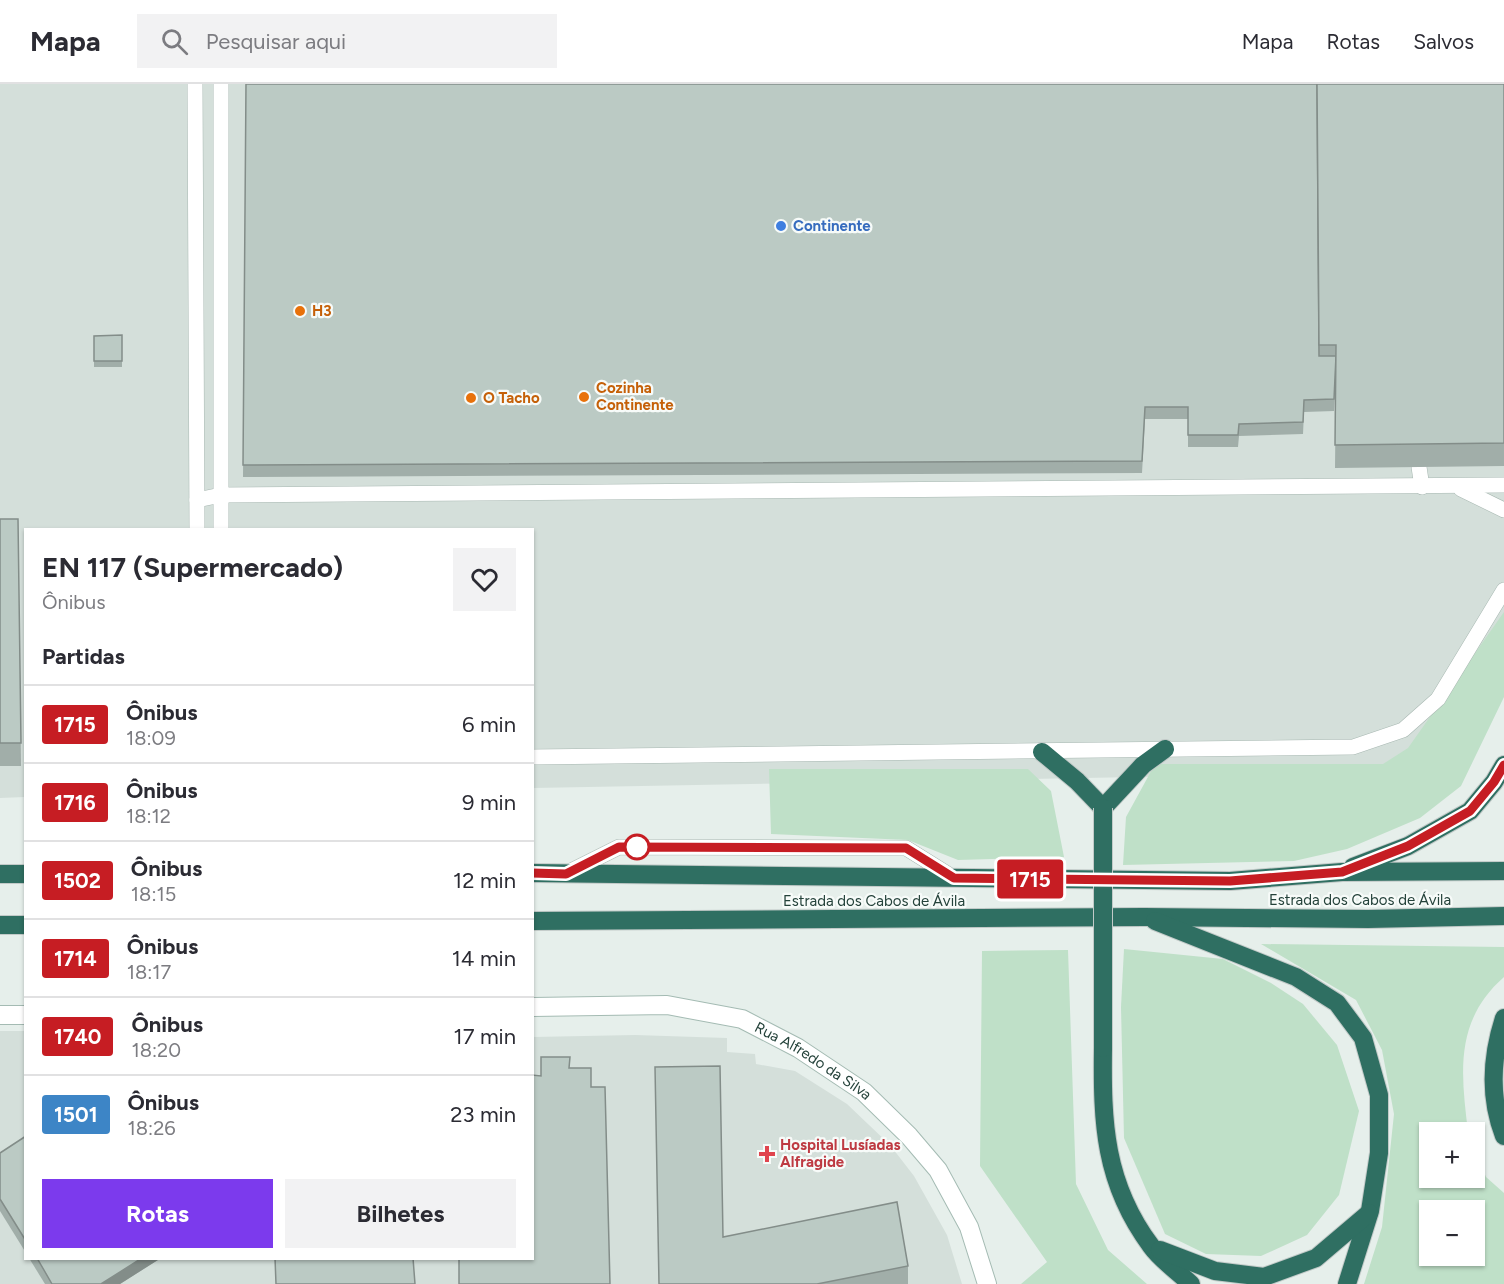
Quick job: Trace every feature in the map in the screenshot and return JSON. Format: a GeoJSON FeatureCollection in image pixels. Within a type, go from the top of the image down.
{"type":"FeatureCollection","features":[{"type":"Feature","properties":{"kind":"highway"},"geometry":{"type":"LineString","coordinates":[[1165,749],[1143,765],[1103,808],[1102,1110],[1109,1162],[1128,1209],[1151,1247],[1191,1284]]}},
{"type":"Feature","properties":{"kind":"highway"},"geometry":{"type":"LineString","coordinates":[[1042,752],[1077,781],[1103,808]]}},
{"type":"Feature","properties":{"kind":"highway"},"geometry":{"type":"LineString","coordinates":[[1342,872],[1408,846],[1470,811],[1494,782],[1504,765]]}},
{"type":"Feature","properties":{"kind":"highway","name":"Estrada dos Cabos de Ávila"},"geometry":{"type":"LineString","coordinates":[[534,873],[1230,881],[1342,872],[1504,871]]}},
{"type":"Feature","properties":{"kind":"highway"},"geometry":{"type":"LineString","coordinates":[[0,874],[24,874]]}},
{"type":"Feature","properties":{"kind":"highway","name":"Estrada dos Cabos de Ávila"},"geometry":{"type":"LineString","coordinates":[[534,921],[1144,917],[1368,919],[1504,916]]}},
{"type":"Feature","properties":{"kind":"highway"},"geometry":{"type":"LineString","coordinates":[[1144,917],[1296,977],[1337,1003],[1364,1038],[1379,1095],[1379,1153],[1370,1211],[1347,1284]]}},
{"type":"Feature","properties":{"kind":"highway"},"geometry":{"type":"LineString","coordinates":[[0,925],[24,925]]}},
{"type":"Feature","properties":{"kind":"highway"},"geometry":{"type":"LineString","coordinates":[[1504,1018],[1494,1055],[1494,1106],[1504,1136]]}},
{"type":"Feature","properties":{"kind":"highway"},"geometry":{"type":"LineString","coordinates":[[1151,1247],[1215,1271],[1264,1277],[1316,1258],[1370,1211]]}},
{"type":"Feature","properties":{"kind":"street","name":"Rua Alfredo da Silva"},"geometry":{"type":"LineString","coordinates":[[534,1007],[667,1005],[742,1019],[798,1048],[864,1092],[909,1136],[938,1170],[969,1227],[987,1284]]}},
{"type":"Feature","properties":{"kind":"street"},"geometry":{"type":"LineString","coordinates":[[0,1015],[24,1015]]}},
{"type":"Feature","properties":{"kind":"lane"},"geometry":{"type":"LineString","coordinates":[[195,84],[197,528]]}},
{"type":"Feature","properties":{"kind":"lane"},"geometry":{"type":"LineString","coordinates":[[221,84],[221,528]]}},
{"type":"Feature","properties":{"kind":"lane"},"geometry":{"type":"LineString","coordinates":[[1419,467],[1422,488]]}},
{"type":"Feature","properties":{"kind":"lane"},"geometry":{"type":"LineString","coordinates":[[196,500],[221,495],[1458,488],[1504,485]]}},
{"type":"Feature","properties":{"kind":"lane"},"geometry":{"type":"LineString","coordinates":[[1458,488],[1504,510]]}},
{"type":"Feature","properties":{"kind":"lane"},"geometry":{"type":"LineString","coordinates":[[534,757],[1353,747],[1403,730],[1438,699],[1504,590]]}},
{"type":"Feature","properties":{"kind":"lane"},"geometry":{"type":"LineString","coordinates":[[566,874],[619,847],[906,848],[954,878]]}},
{"type":"Feature","properties":{"kind":"lane"},"geometry":{"type":"LineString","coordinates":[[534,926],[555,921]]}},
{"type":"Feature","properties":{"kind":"shaded area"},"geometry":{"type":"Polygon","coordinates":[[[0,84],[1504,84],[1504,633],[1407,772],[534,788],[534,528],[24,528],[24,797],[0,798],[0,84]]]}},
{"type":"Feature","properties":{"kind":"shaded area"},"geometry":{"type":"Polygon","coordinates":[[[0,1031],[24,1031],[24,1260],[534,1260],[534,1037],[635,1035],[727,1038],[727,1052],[755,1054],[756,1064],[795,1071],[847,1104],[890,1145],[914,1176],[947,1235],[962,1284],[0,1284],[0,1031]]]}},
{"type":"Feature","properties":{"kind":"green space"},"geometry":{"type":"Polygon","coordinates":[[[1504,612],[1504,697],[1461,786],[1420,818],[1347,849],[1294,861],[1123,865],[1126,817],[1155,764],[1383,764],[1408,748],[1504,612]]]}},
{"type":"Feature","properties":{"kind":"green space"},"geometry":{"type":"Polygon","coordinates":[[[769,769],[1028,769],[1051,791],[1064,857],[958,860],[908,840],[771,834],[769,769]]]}},
{"type":"Feature","properties":{"kind":"green space"},"geometry":{"type":"Polygon","coordinates":[[[1261,944],[1504,947],[1504,977],[1476,1011],[1469,1030],[1463,1069],[1467,1122],[1419,1122],[1419,1188],[1485,1188],[1485,1175],[1504,1193],[1504,1284],[1364,1284],[1382,1227],[1394,1114],[1382,1050],[1356,1000],[1261,944]]]}},
{"type":"Feature","properties":{"kind":"green space"},"geometry":{"type":"Polygon","coordinates":[[[1124,949],[1223,959],[1271,983],[1303,1004],[1337,1045],[1359,1111],[1339,1195],[1307,1235],[1261,1256],[1206,1254],[1165,1234],[1124,1138],[1121,1007],[1124,949]]]}},
{"type":"Feature","properties":{"kind":"green space"},"geometry":{"type":"Polygon","coordinates":[[[1068,950],[1076,1184],[1108,1250],[1147,1284],[1021,1284],[1047,1262],[980,1166],[982,951],[1068,950]]]}},
{"type":"Feature","properties":{"kind":"building","name":"Continente"},"geometry":{"type":"Polygon","coordinates":[[[246,84],[1317,84],[1319,356],[1336,356],[1334,399],[1304,400],[1303,422],[1239,424],[1238,435],[1188,435],[1188,407],[1145,407],[1142,461],[243,465],[246,84]]]}},
{"type":"Feature","properties":{"kind":"building"},"geometry":{"type":"Polygon","coordinates":[[[1317,84],[1504,84],[1504,443],[1335,445],[1336,345],[1319,345],[1317,84]]]}},
{"type":"Feature","properties":{"kind":"building"},"geometry":{"type":"Polygon","coordinates":[[[122,335],[122,361],[94,361],[94,336],[122,335]]]}},
{"type":"Feature","properties":{"kind":"building"},"geometry":{"type":"Polygon","coordinates":[[[0,519],[18,519],[21,743],[0,743],[0,519]]]}},
{"type":"Feature","properties":{"kind":"building"},"geometry":{"type":"Polygon","coordinates":[[[541,1057],[570,1057],[569,1068],[591,1068],[591,1087],[605,1087],[610,1284],[459,1284],[459,1260],[534,1260],[534,1075],[541,1076],[541,1057]]]}},
{"type":"Feature","properties":{"kind":"building"},"geometry":{"type":"Polygon","coordinates":[[[720,1066],[723,1237],[897,1202],[908,1266],[817,1284],[659,1284],[655,1067],[720,1066]]]}},
{"type":"Feature","properties":{"kind":"building"},"geometry":{"type":"Polygon","coordinates":[[[24,1137],[24,1238],[0,1199],[0,1153],[24,1137]]]}},
{"type":"Feature","properties":{"kind":"building"},"geometry":{"type":"Polygon","coordinates":[[[38,1260],[139,1260],[101,1284],[52,1284],[38,1260]]]}},
{"type":"Feature","properties":{"kind":"building"},"geometry":{"type":"Polygon","coordinates":[[[275,1260],[413,1260],[415,1284],[276,1284],[275,1260]]]}},
{"type":"Feature","properties":{"kind":"bus line","name":"1715"},"geometry":{"type":"LineString","coordinates":[[534,873],[566,874],[619,847],[906,848],[954,878],[1230,881],[1342,872],[1408,846],[1470,811],[1494,782],[1504,765]]}},
{"type":"Feature","properties":{"kind":"place","name":"Continente"},"geometry":{"type":"Point","coordinates":[781,226]}},
{"type":"Feature","properties":{"kind":"place","name":"H3"},"geometry":{"type":"Point","coordinates":[300,311]}},
{"type":"Feature","properties":{"kind":"place","name":"Cozinha Continente"},"geometry":{"type":"Point","coordinates":[584,397]}},
{"type":"Feature","properties":{"kind":"place","name":"O Tacho"},"geometry":{"type":"Point","coordinates":[471,398]}},
{"type":"Feature","properties":{"kind":"place","name":"Hospital Lusíadas Alfragide"},"geometry":{"type":"Point","coordinates":[767,1154]}}]}
